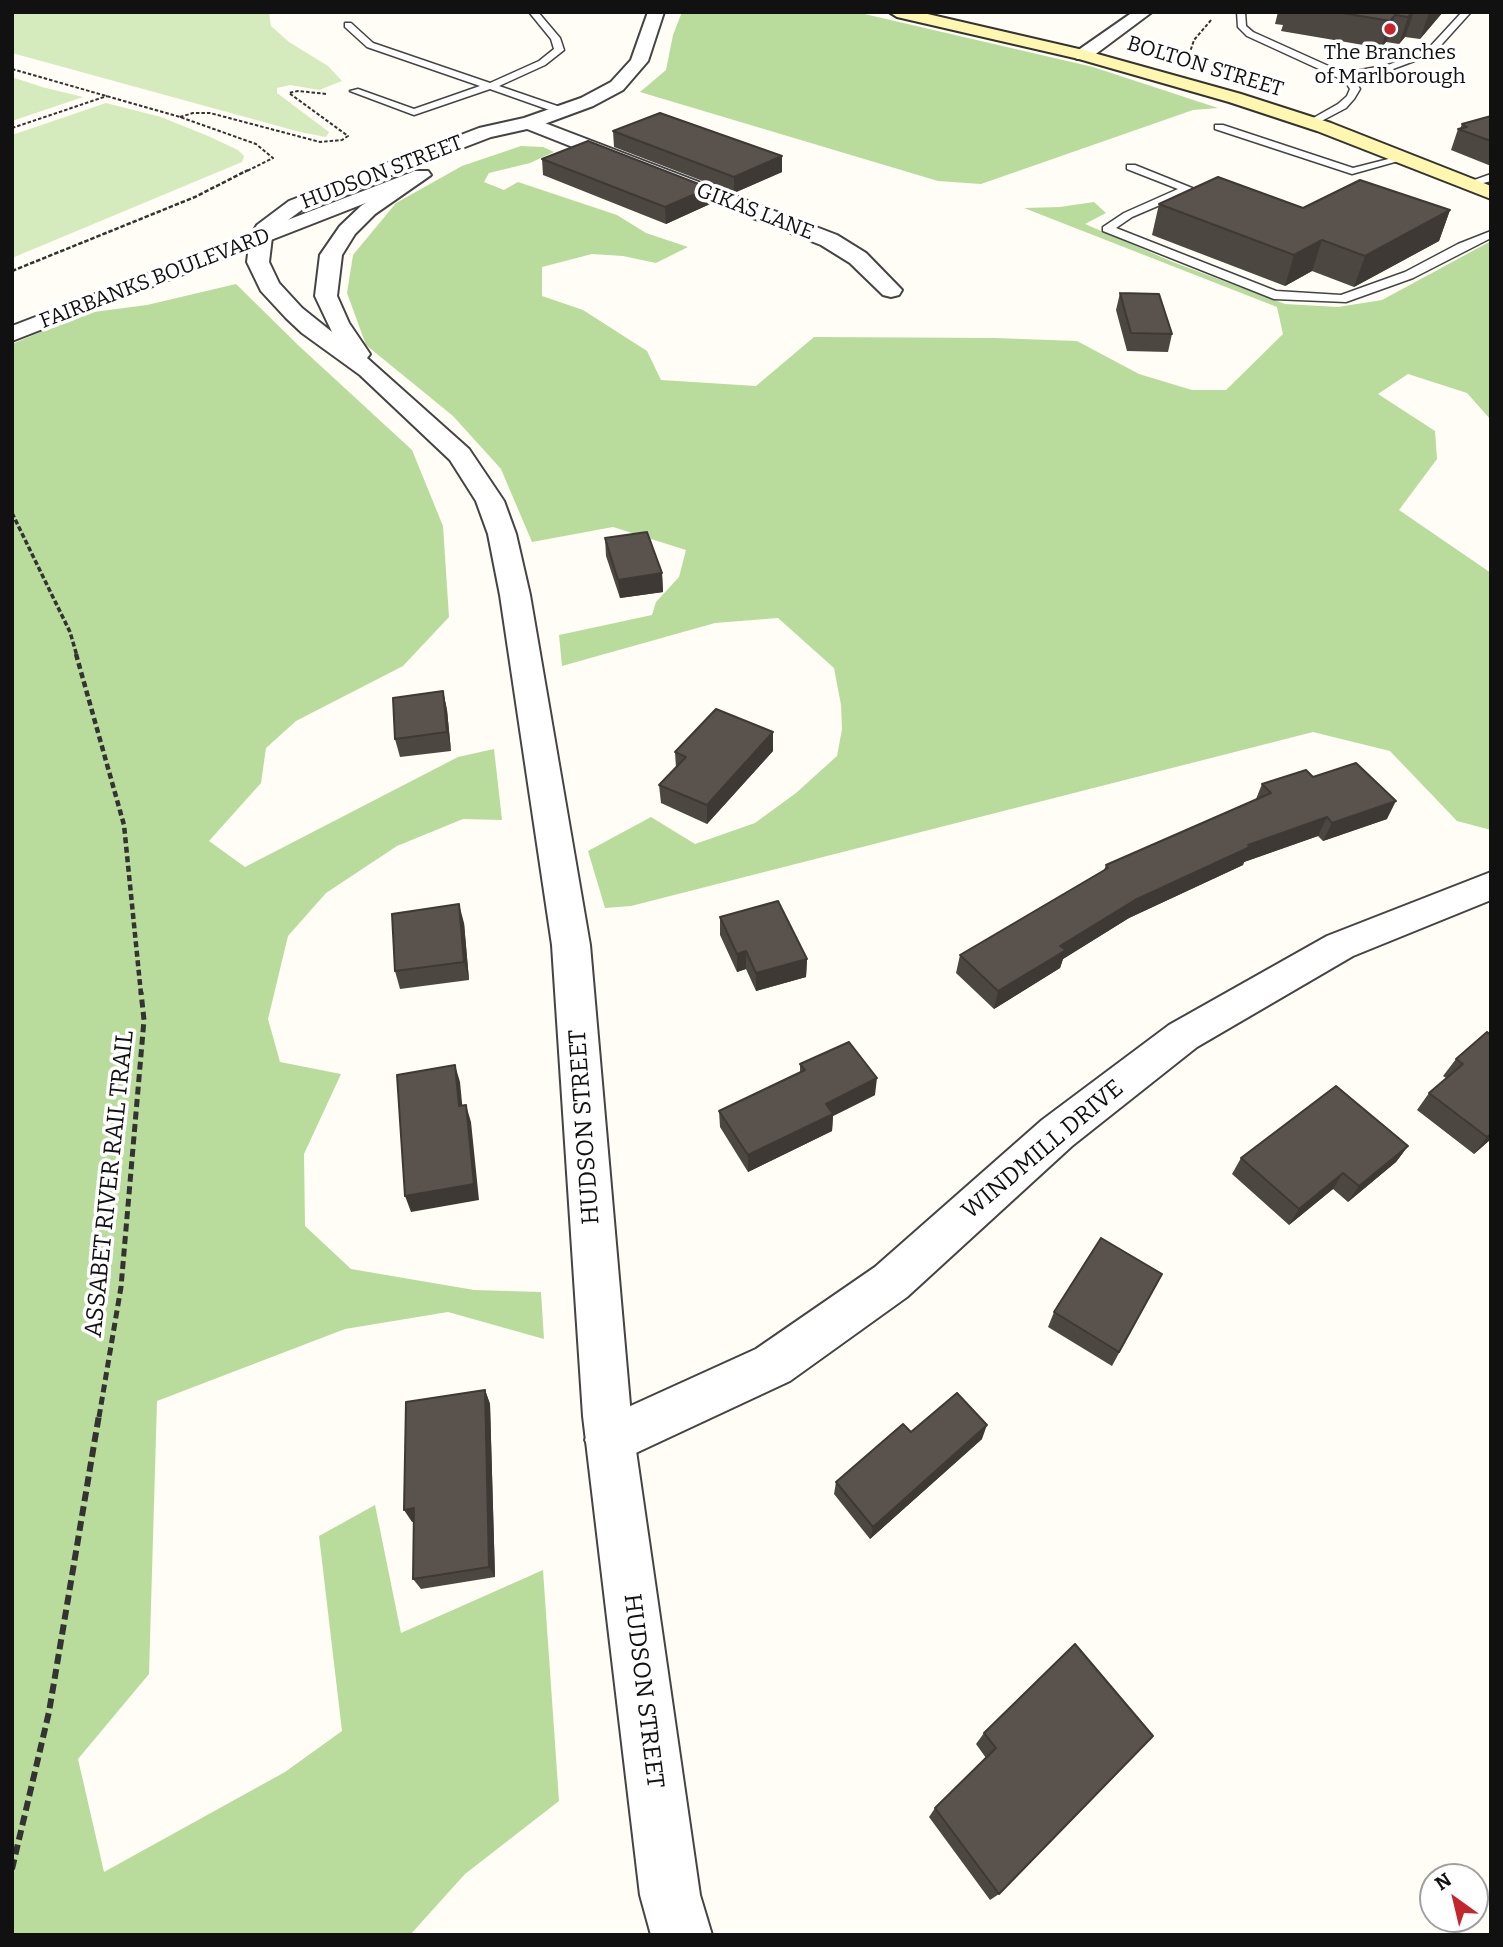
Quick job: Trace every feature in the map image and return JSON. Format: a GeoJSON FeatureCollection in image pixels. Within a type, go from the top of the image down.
{"type":"FeatureCollection","features":[{"type":"Feature","properties":{"kind":"main road","name":"BOLTON STREET"},"geometry":{"type":"LineString","coordinates":[[897,12],[1083,55],[1312,123],[1491,193]]}},
{"type":"Feature","properties":{"kind":"street","name":"HUDSON STREET"},"geometry":{"type":"LineString","coordinates":[[656,12],[644,50],[626,78],[603,94],[529,123],[486,132],[296,205],[268,225],[261,237],[258,262],[269,286],[310,328],[369,370],[460,455],[490,501],[502,534],[515,595],[571,945],[610,1440],[670,1895],[682,1935]]}},
{"type":"Feature","properties":{"kind":"street"},"geometry":{"type":"LineString","coordinates":[[1083,55],[1144,12]]}},
{"type":"Feature","properties":{"kind":"street","name":"HUDSON STREET"},"geometry":{"type":"LineString","coordinates":[[369,370],[330,309],[326,282],[331,255],[357,219],[415,177],[514,138],[529,123]]}},
{"type":"Feature","properties":{"kind":"street","name":"GIKAS LANE"},"geometry":{"type":"LineString","coordinates":[[529,123],[829,240],[858,258],[891,290]]}},
{"type":"Feature","properties":{"kind":"street","name":"FAIRBANKS BOULEVARD"},"geometry":{"type":"LineString","coordinates":[[12,334],[415,177]]}},
{"type":"Feature","properties":{"kind":"street","name":"FAIRBANKS BOULEVARD"},"geometry":{"type":"LineString","coordinates":[[12,313],[296,205]]}},
{"type":"Feature","properties":{"kind":"street","name":"WINDMILL DRIVE"},"geometry":{"type":"LineString","coordinates":[[610,1440],[773,1365],[891,1282],[1057,1133],[1183,1036],[1340,946],[1491,885]]}},
{"type":"Feature","properties":{"kind":"lane"},"geometry":{"type":"LineString","coordinates":[[355,91],[414,112],[528,71],[559,50],[555,38],[533,12]]}},
{"type":"Feature","properties":{"kind":"lane"},"geometry":{"type":"LineString","coordinates":[[1241,12],[1242,27],[1250,34],[1344,76],[1355,89],[1342,106],[1312,123]]}},
{"type":"Feature","properties":{"kind":"lane"},"geometry":{"type":"LineString","coordinates":[[1344,76],[1390,67],[1430,52],[1467,12]]}},
{"type":"Feature","properties":{"kind":"lane"},"geometry":{"type":"LineString","coordinates":[[348,25],[370,45],[562,111]]}},
{"type":"Feature","properties":{"kind":"lane"},"geometry":{"type":"LineString","coordinates":[[1219,127],[1352,171],[1363,178]]}},
{"type":"Feature","properties":{"kind":"lane"},"geometry":{"type":"LineString","coordinates":[[1352,171],[1404,158]]}},
{"type":"Feature","properties":{"kind":"lane"},"geometry":{"type":"LineString","coordinates":[[1131,167],[1203,195]]}},
{"type":"Feature","properties":{"kind":"lane"},"geometry":{"type":"LineString","coordinates":[[1468,184],[1491,177]]}},
{"type":"Feature","properties":{"kind":"lane"},"geometry":{"type":"LineString","coordinates":[[1188,189],[1128,215],[1107,229],[1274,295],[1342,299],[1409,275],[1462,246],[1491,234]]}},
{"type":"Feature","properties":{"kind":"path"},"geometry":{"type":"LineString","coordinates":[[1188,59],[1194,40],[1203,26],[1218,15]]}},
{"type":"Feature","properties":{"kind":"path"},"geometry":{"type":"LineString","coordinates":[[12,69],[180,117],[256,144],[273,158],[195,197],[12,271]]}},
{"type":"Feature","properties":{"kind":"path"},"geometry":{"type":"LineString","coordinates":[[180,117],[193,113],[210,113],[320,142],[342,140],[348,136],[289,93],[355,91]]}},
{"type":"Feature","properties":{"kind":"path"},"geometry":{"type":"LineString","coordinates":[[12,128],[108,96]]}},
{"type":"Feature","properties":{"kind":"path","name":"ASSABET RIVER RAIL TRAIL"},"geometry":{"type":"LineString","coordinates":[[12,513],[70,632],[124,825],[144,1020],[121,1287],[49,1712],[12,1870]]}},
{"type":"Feature","properties":{"kind":"green space"},"geometry":{"type":"Polygon","coordinates":[[[12,12],[269,12],[271,26],[289,42],[328,66],[342,81],[319,90],[290,85],[277,88],[277,93],[329,132],[326,137],[300,132],[12,53],[12,12]]]}},
{"type":"Feature","properties":{"kind":"green space"},"geometry":{"type":"Polygon","coordinates":[[[682,12],[856,12],[1093,67],[1218,108],[1193,110],[981,184],[938,181],[640,92],[666,70],[673,35],[682,12]]]}},
{"type":"Feature","properties":{"kind":"green space"},"geometry":{"type":"Polygon","coordinates":[[[12,77],[42,87],[83,97],[12,121],[12,77]]]}},
{"type":"Feature","properties":{"kind":"green space"},"geometry":{"type":"Polygon","coordinates":[[[106,103],[161,117],[208,136],[238,150],[244,156],[242,162],[12,258],[12,135],[106,103]]]}},
{"type":"Feature","properties":{"kind":"green space"},"geometry":{"type":"Polygon","coordinates":[[[521,146],[543,147],[554,152],[530,163],[489,173],[484,182],[504,190],[518,182],[617,215],[646,233],[688,247],[656,263],[623,256],[592,254],[542,267],[542,296],[583,310],[647,351],[661,380],[756,386],[814,337],[995,338],[1077,341],[1139,374],[1192,390],[1226,390],[1283,334],[1277,307],[1024,208],[1094,202],[1106,213],[1085,224],[1173,262],[1285,304],[1338,307],[1382,300],[1491,241],[1491,420],[1467,393],[1408,374],[1378,394],[1435,431],[1437,459],[1399,510],[1491,573],[1491,830],[1457,821],[1390,751],[1313,732],[631,906],[605,908],[588,851],[651,817],[695,844],[755,823],[796,793],[837,756],[842,729],[841,705],[834,668],[778,618],[715,623],[562,666],[559,635],[652,615],[656,602],[679,577],[686,550],[613,527],[532,542],[501,469],[453,416],[366,345],[347,293],[353,255],[396,203],[462,166],[521,146]]]}},
{"type":"Feature","properties":{"kind":"green space"},"geometry":{"type":"Polygon","coordinates":[[[236,284],[412,450],[443,526],[449,617],[403,666],[296,721],[266,748],[261,783],[209,841],[245,867],[458,757],[494,749],[502,820],[463,819],[397,846],[326,893],[288,936],[268,1019],[280,1062],[341,1074],[304,1154],[305,1226],[351,1269],[474,1290],[541,1292],[544,1339],[448,1312],[345,1329],[157,1401],[149,1674],[78,1759],[104,1872],[285,1772],[342,1731],[319,1536],[375,1505],[401,1633],[543,1570],[559,1801],[465,1874],[410,1935],[12,1935],[12,344],[86,313],[147,305],[236,284]]]}},
{"type":"Feature","properties":{"kind":"building"},"geometry":{"type":"Polygon","coordinates":[[[1337,12],[1413,12],[1408,17],[1395,15],[1390,21],[1337,12]]]}},
{"type":"Feature","properties":{"kind":"building"},"geometry":{"type":"Polygon","coordinates":[[[660,113],[782,156],[734,177],[613,131],[660,113]]]}},
{"type":"Feature","properties":{"kind":"building"},"geometry":{"type":"Polygon","coordinates":[[[1491,116],[1491,141],[1458,129],[1467,127],[1462,124],[1491,116]]]}},
{"type":"Feature","properties":{"kind":"building"},"geometry":{"type":"Polygon","coordinates":[[[588,141],[709,188],[665,207],[542,159],[588,141]]]}},
{"type":"Feature","properties":{"kind":"building"},"geometry":{"type":"Polygon","coordinates":[[[1218,177],[1303,208],[1360,180],[1450,210],[1365,256],[1322,240],[1294,255],[1159,204],[1218,177]]]}},
{"type":"Feature","properties":{"kind":"building"},"geometry":{"type":"Polygon","coordinates":[[[1120,293],[1159,294],[1172,334],[1131,333],[1120,293]]]}},
{"type":"Feature","properties":{"kind":"building"},"geometry":{"type":"Polygon","coordinates":[[[647,532],[662,573],[618,580],[605,538],[647,532]]]}},
{"type":"Feature","properties":{"kind":"building"},"geometry":{"type":"Polygon","coordinates":[[[443,691],[447,732],[395,739],[393,698],[443,691]]]}},
{"type":"Feature","properties":{"kind":"building"},"geometry":{"type":"Polygon","coordinates":[[[716,709],[773,732],[707,805],[659,785],[686,757],[675,752],[716,709]]]}},
{"type":"Feature","properties":{"kind":"building"},"geometry":{"type":"Polygon","coordinates":[[[1356,763],[1396,801],[1332,823],[1327,817],[1248,845],[1250,847],[1135,900],[1060,946],[1066,950],[998,991],[960,955],[1108,868],[1106,865],[1271,793],[1262,784],[1306,770],[1313,777],[1356,763]]]}},
{"type":"Feature","properties":{"kind":"building"},"geometry":{"type":"Polygon","coordinates":[[[778,901],[807,959],[756,973],[746,951],[737,954],[720,917],[778,901]]]}},
{"type":"Feature","properties":{"kind":"building"},"geometry":{"type":"Polygon","coordinates":[[[459,904],[464,962],[395,971],[392,914],[459,904]]]}},
{"type":"Feature","properties":{"kind":"building"},"geometry":{"type":"Polygon","coordinates":[[[1487,1032],[1491,1035],[1491,1134],[1487,1137],[1429,1093],[1463,1064],[1456,1059],[1487,1032]]]}},
{"type":"Feature","properties":{"kind":"building"},"geometry":{"type":"Polygon","coordinates":[[[849,1042],[877,1078],[826,1104],[833,1114],[748,1155],[719,1111],[805,1070],[800,1064],[849,1042]]]}},
{"type":"Feature","properties":{"kind":"building"},"geometry":{"type":"Polygon","coordinates":[[[455,1065],[459,1106],[466,1105],[474,1184],[405,1196],[397,1075],[455,1065]]]}},
{"type":"Feature","properties":{"kind":"building"},"geometry":{"type":"Polygon","coordinates":[[[1336,1086],[1408,1146],[1359,1186],[1343,1173],[1299,1209],[1241,1158],[1336,1086]]]}},
{"type":"Feature","properties":{"kind":"building"},"geometry":{"type":"Polygon","coordinates":[[[1101,1238],[1162,1274],[1119,1352],[1054,1312],[1101,1238]]]}},
{"type":"Feature","properties":{"kind":"building"},"geometry":{"type":"Polygon","coordinates":[[[485,1390],[489,1567],[413,1579],[414,1508],[404,1510],[406,1402],[485,1390]]]}},
{"type":"Feature","properties":{"kind":"building"},"geometry":{"type":"Polygon","coordinates":[[[957,1393],[987,1425],[873,1527],[836,1482],[903,1424],[911,1432],[957,1393]]]}},
{"type":"Feature","properties":{"kind":"building"},"geometry":{"type":"Polygon","coordinates":[[[1075,1644],[1153,1736],[999,1894],[935,1808],[996,1748],[984,1733],[1075,1644]]]}},
{"type":"Feature","properties":{"kind":"place","name":"The Branches of Marlborough"},"geometry":{"type":"Point","coordinates":[1390,29]}}]}
